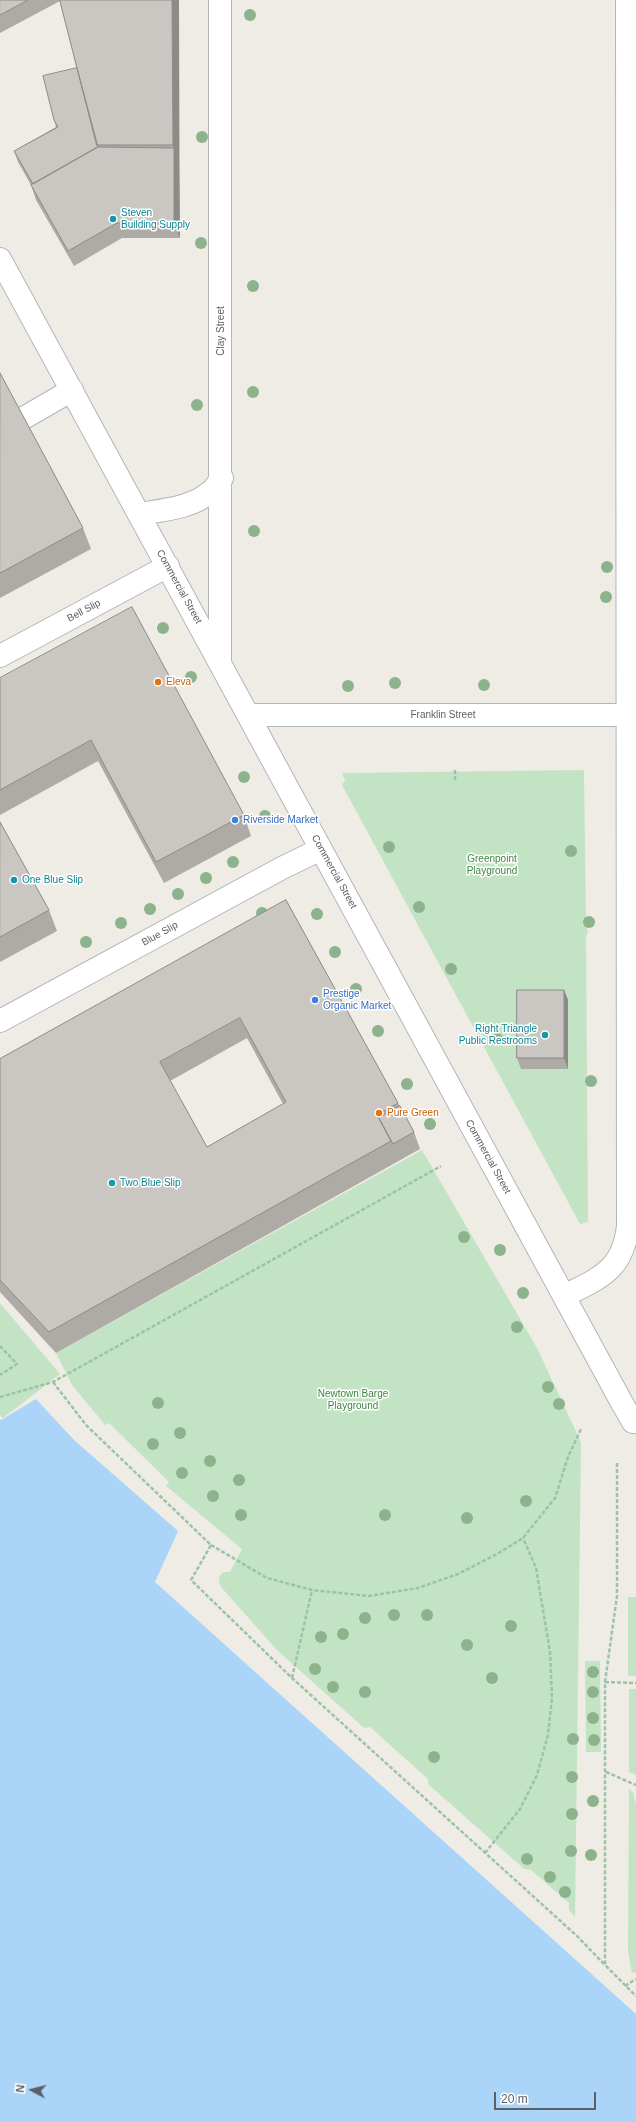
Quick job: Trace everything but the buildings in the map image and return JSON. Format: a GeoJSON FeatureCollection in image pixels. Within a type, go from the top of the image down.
{"type":"FeatureCollection","features":[{"type":"Feature","properties":{"kind":"street","name":"Clay Street"},"geometry":{"type":"LineString","coordinates":[[220,0],[222,478],[220,662]]}},
{"type":"Feature","properties":{"kind":"street"},"geometry":{"type":"LineString","coordinates":[[564,1296],[598,1278],[618,1260],[627,1237],[632,1207],[632,715],[627,0]]}},
{"type":"Feature","properties":{"kind":"street","name":"Commercial Street"},"geometry":{"type":"LineString","coordinates":[[0,258],[250,716],[283,782],[321,849],[564,1296],[635,1422]]}},
{"type":"Feature","properties":{"kind":"street"},"geometry":{"type":"LineString","coordinates":[[22,420],[72,390]]}},
{"type":"Feature","properties":{"kind":"street"},"geometry":{"type":"LineString","coordinates":[[139,514],[166,510],[193,503],[211,492],[222,478]]}},
{"type":"Feature","properties":{"kind":"street","name":"Bell Slip"},"geometry":{"type":"LineString","coordinates":[[0,656],[168,566]]}},
{"type":"Feature","properties":{"kind":"street","name":"Franklin Street"},"geometry":{"type":"LineString","coordinates":[[250,716],[632,715]]}},
{"type":"Feature","properties":{"kind":"street","name":"Blue Slip"},"geometry":{"type":"LineString","coordinates":[[0,1021],[282,868],[321,849]]}},
{"type":"Feature","properties":{"kind":"path"},"geometry":{"type":"LineString","coordinates":[[455,770],[455,781]]}},
{"type":"Feature","properties":{"kind":"path"},"geometry":{"type":"LineString","coordinates":[[0,1396],[53,1382],[441,1166]]}},
{"type":"Feature","properties":{"kind":"path"},"geometry":{"type":"LineString","coordinates":[[0,1346],[17,1364],[0,1375]]}},
{"type":"Feature","properties":{"kind":"path"},"geometry":{"type":"LineString","coordinates":[[53,1382],[86,1425],[211,1545],[267,1578],[312,1590],[369,1596],[418,1588],[458,1574],[497,1554],[523,1538],[555,1498],[568,1457],[581,1429]]}},
{"type":"Feature","properties":{"kind":"path"},"geometry":{"type":"LineString","coordinates":[[605,1965],[605,1682],[618,1596],[617,1463]]}},
{"type":"Feature","properties":{"kind":"path"},"geometry":{"type":"LineString","coordinates":[[485,1853],[520,1809],[537,1775],[548,1735],[552,1698],[550,1652],[536,1568],[523,1538]]}},
{"type":"Feature","properties":{"kind":"path"},"geometry":{"type":"LineString","coordinates":[[211,1545],[191,1580],[292,1678],[577,1936],[636,1996]]}},
{"type":"Feature","properties":{"kind":"path"},"geometry":{"type":"LineString","coordinates":[[292,1678],[312,1590]]}},
{"type":"Feature","properties":{"kind":"path"},"geometry":{"type":"LineString","coordinates":[[605,1682],[636,1683]]}},
{"type":"Feature","properties":{"kind":"path"},"geometry":{"type":"LineString","coordinates":[[606,1772],[636,1786]]}},
{"type":"Feature","properties":{"kind":"path"},"geometry":{"type":"LineString","coordinates":[[625,1986],[636,1979]]}},
{"type":"Feature","properties":{"kind":"green space","name":"Greenpoint Playground"},"geometry":{"type":"Polygon","coordinates":[[[584,770],[586,924],[588,932],[586,936],[588,1222],[580,1224],[342,785],[345,780],[342,773],[584,770]]]}},
{"type":"Feature","properties":{"kind":"green space","name":"Newtown Barge Playground"},"geometry":{"type":"Polygon","coordinates":[[[422,1150],[537,1348],[581,1442],[575,1917],[569,1910],[569,1903],[531,1870],[524,1869],[428,1784],[428,1779],[370,1727],[364,1728],[277,1650],[220,1585],[220,1575],[223,1572],[230,1572],[242,1549],[166,1486],[169,1482],[109,1423],[105,1425],[72,1385],[56,1353],[422,1150]]]}},
{"type":"Feature","properties":{"kind":"green space"},"geometry":{"type":"Polygon","coordinates":[[[0,1303],[60,1374],[3,1418],[0,1415],[0,1303]]]}},
{"type":"Feature","properties":{"kind":"green space"},"geometry":{"type":"Polygon","coordinates":[[[628,1597],[636,1597],[636,1676],[628,1676],[628,1597]]]}},
{"type":"Feature","properties":{"kind":"green space"},"geometry":{"type":"Polygon","coordinates":[[[585,1661],[600,1661],[601,1752],[586,1752],[585,1661]]]}},
{"type":"Feature","properties":{"kind":"green space"},"geometry":{"type":"Polygon","coordinates":[[[629,1689],[636,1689],[636,1775],[629,1772],[629,1689]]]}},
{"type":"Feature","properties":{"kind":"green space"},"geometry":{"type":"Polygon","coordinates":[[[629,1789],[633,1792],[636,1806],[636,1972],[632,1973],[628,1951],[629,1789]]]}},
{"type":"Feature","properties":{"kind":"water"},"geometry":{"type":"Polygon","coordinates":[[[36,1399],[74,1440],[178,1531],[155,1582],[636,2014],[636,2122],[0,2122],[0,1419],[1,1420],[36,1399]]]}},
{"type":"Feature","properties":{"kind":"place","name":"Steven Building Supply"},"geometry":{"type":"Point","coordinates":[113,219]}},
{"type":"Feature","properties":{"kind":"place","name":"Eleva"},"geometry":{"type":"Point","coordinates":[158,682]}},
{"type":"Feature","properties":{"kind":"place","name":"Riverside Market"},"geometry":{"type":"Point","coordinates":[235,820]}},
{"type":"Feature","properties":{"kind":"place","name":"One Blue Slip"},"geometry":{"type":"Point","coordinates":[14,880]}},
{"type":"Feature","properties":{"kind":"place","name":"Prestige Organic Market"},"geometry":{"type":"Point","coordinates":[315,1000]}},
{"type":"Feature","properties":{"kind":"place","name":"Right Triangle Public Restrooms"},"geometry":{"type":"Point","coordinates":[545,1035]}},
{"type":"Feature","properties":{"kind":"place","name":"Pure Green"},"geometry":{"type":"Point","coordinates":[379,1113]}},
{"type":"Feature","properties":{"kind":"place","name":"Two Blue Slip"},"geometry":{"type":"Point","coordinates":[112,1183]}}]}
